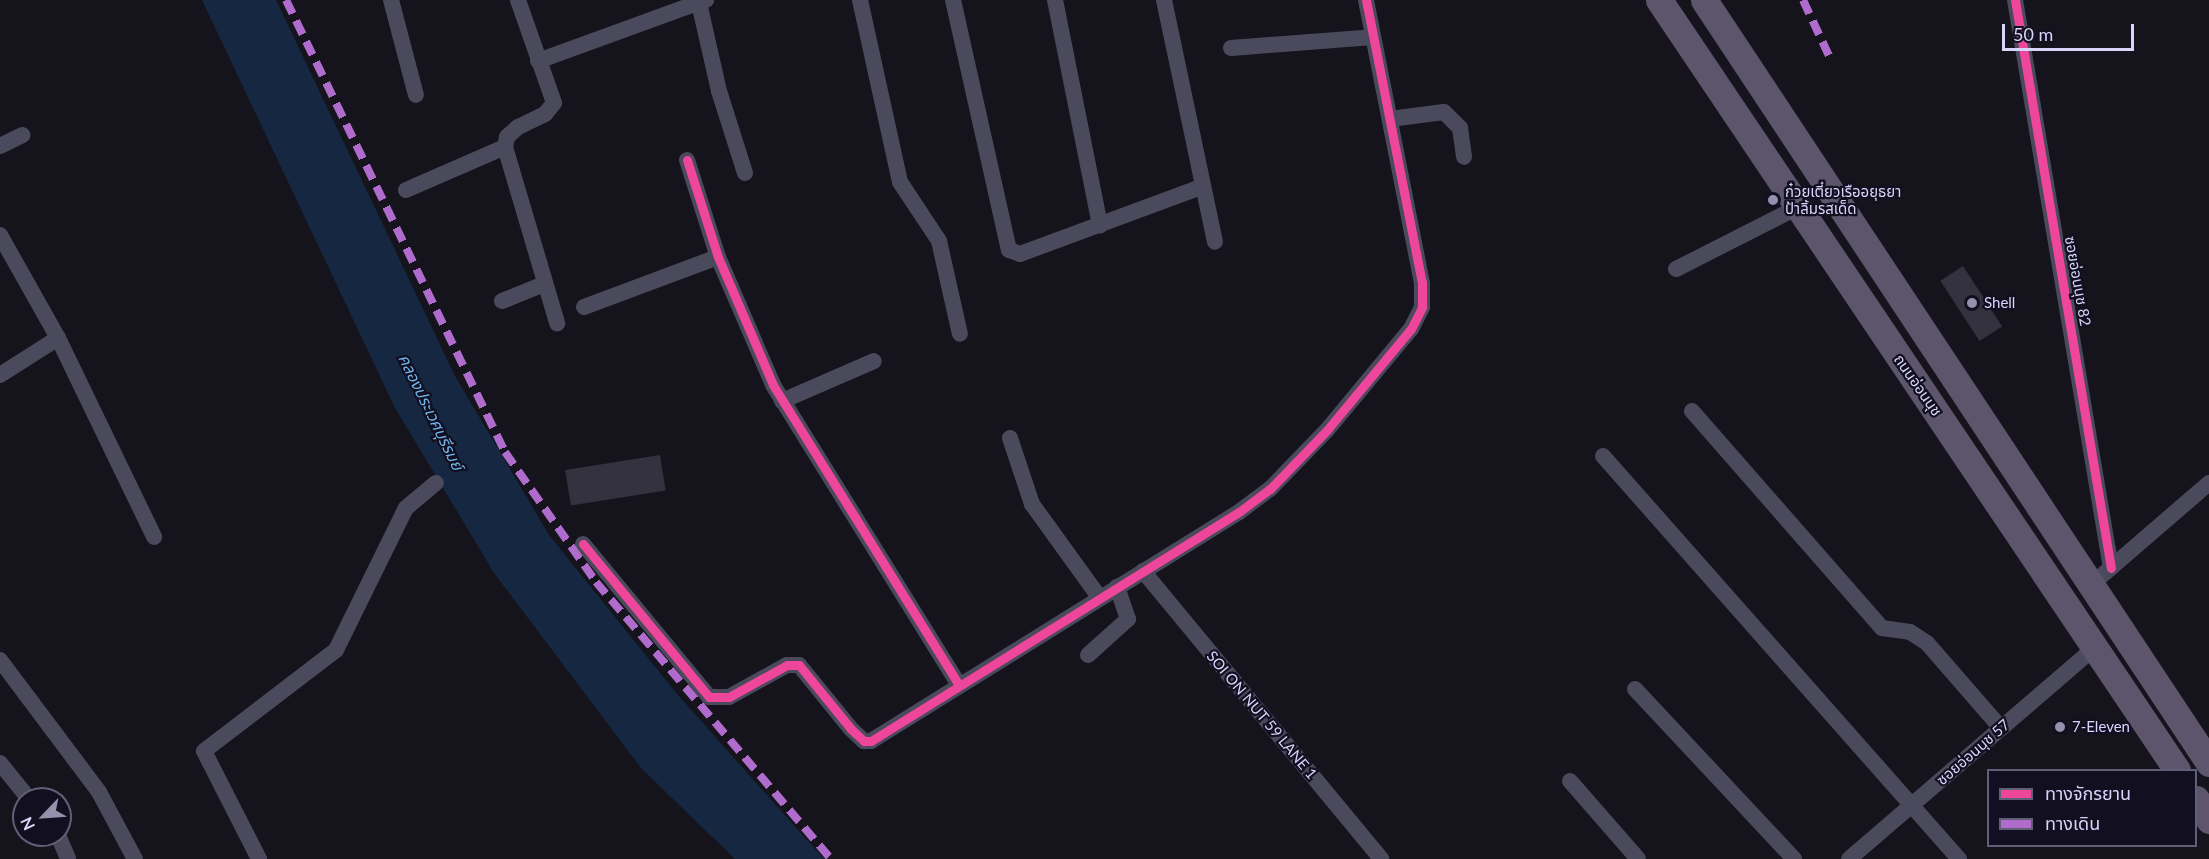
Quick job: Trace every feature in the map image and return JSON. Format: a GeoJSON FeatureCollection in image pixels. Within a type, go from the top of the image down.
{"type":"FeatureCollection","features":[{"type":"Feature","properties":{"kind":"main road","name":"ถนนอ่อนนุช"},"geometry":{"type":"LineString","coordinates":[[1659,0],[1796,207],[2097,646],[2176,769]]}},
{"type":"Feature","properties":{"kind":"main road"},"geometry":{"type":"LineString","coordinates":[[1704,0],[2102,576],[2209,763]]}},
{"type":"Feature","properties":{"kind":"main road"},"geometry":{"type":"LineString","coordinates":[[2197,801],[2209,820]]}},
{"type":"Feature","properties":{"kind":"street"},"geometry":{"type":"LineString","coordinates":[[391,0],[417,95]]}},
{"type":"Feature","properties":{"kind":"street"},"geometry":{"type":"LineString","coordinates":[[406,190],[505,147],[518,127],[552,108],[518,0]]}},
{"type":"Feature","properties":{"kind":"street"},"geometry":{"type":"LineString","coordinates":[[860,0],[900,182],[937,235],[960,334]]}},
{"type":"Feature","properties":{"kind":"street"},"geometry":{"type":"LineString","coordinates":[[953,0],[1009,250],[1020,254],[1201,187]]}},
{"type":"Feature","properties":{"kind":"street"},"geometry":{"type":"LineString","coordinates":[[1055,0],[1100,226]]}},
{"type":"Feature","properties":{"kind":"street"},"geometry":{"type":"LineString","coordinates":[[1164,0],[1201,187],[1215,242]]}},
{"type":"Feature","properties":{"kind":"street"},"geometry":{"type":"LineString","coordinates":[[583,544],[709,696],[729,697],[781,668],[799,665],[851,729],[864,741],[871,741],[1270,489],[1411,329],[1422,307],[1422,283],[1366,0]]}},
{"type":"Feature","properties":{"kind":"street","name":"ซอยอ่อนนุช 82"},"geometry":{"type":"LineString","coordinates":[[2015,0],[2102,576]]}},
{"type":"Feature","properties":{"kind":"street"},"geometry":{"type":"LineString","coordinates":[[538,61],[703,1],[719,91],[745,173]]}},
{"type":"Feature","properties":{"kind":"street"},"geometry":{"type":"LineString","coordinates":[[1231,48],[1373,37]]}},
{"type":"Feature","properties":{"kind":"street"},"geometry":{"type":"LineString","coordinates":[[1389,119],[1444,112],[1460,128],[1464,157]]}},
{"type":"Feature","properties":{"kind":"street"},"geometry":{"type":"LineString","coordinates":[[0,146],[23,135]]}},
{"type":"Feature","properties":{"kind":"street"},"geometry":{"type":"LineString","coordinates":[[505,147],[557,323]]}},
{"type":"Feature","properties":{"kind":"street"},"geometry":{"type":"LineString","coordinates":[[687,160],[718,257],[779,395],[959,685]]}},
{"type":"Feature","properties":{"kind":"street"},"geometry":{"type":"LineString","coordinates":[[1676,268],[1796,207]]}},
{"type":"Feature","properties":{"kind":"street"},"geometry":{"type":"LineString","coordinates":[[0,235],[57,338],[154,537]]}},
{"type":"Feature","properties":{"kind":"street"},"geometry":{"type":"LineString","coordinates":[[584,307],[718,257]]}},
{"type":"Feature","properties":{"kind":"street"},"geometry":{"type":"LineString","coordinates":[[502,301],[544,284]]}},
{"type":"Feature","properties":{"kind":"street"},"geometry":{"type":"LineString","coordinates":[[0,375],[57,338]]}},
{"type":"Feature","properties":{"kind":"street"},"geometry":{"type":"LineString","coordinates":[[779,395],[874,361]]}},
{"type":"Feature","properties":{"kind":"street"},"geometry":{"type":"LineString","coordinates":[[1692,411],[1882,628],[1910,632],[1927,643],[2001,728]]}},
{"type":"Feature","properties":{"kind":"street"},"geometry":{"type":"LineString","coordinates":[[1010,438],[1032,504],[1099,597]]}},
{"type":"Feature","properties":{"kind":"street"},"geometry":{"type":"LineString","coordinates":[[1604,456],[1959,859]]}},
{"type":"Feature","properties":{"kind":"street"},"geometry":{"type":"LineString","coordinates":[[260,859],[204,751],[336,650],[406,508],[436,483]]}},
{"type":"Feature","properties":{"kind":"street"},"geometry":{"type":"LineString","coordinates":[[2102,576],[2209,483]]}},
{"type":"Feature","properties":{"kind":"street","name":"SOI ON NUT 59 LANE 1"},"geometry":{"type":"LineString","coordinates":[[1143,571],[1381,859]]}},
{"type":"Feature","properties":{"kind":"street"},"geometry":{"type":"LineString","coordinates":[[1088,655],[1128,619],[1117,587]]}},
{"type":"Feature","properties":{"kind":"street","name":"ซอยอ่อนนุช 57"},"geometry":{"type":"LineString","coordinates":[[1849,859],[2097,646]]}},
{"type":"Feature","properties":{"kind":"street"},"geometry":{"type":"LineString","coordinates":[[0,660],[99,792],[135,859]]}},
{"type":"Feature","properties":{"kind":"street"},"geometry":{"type":"LineString","coordinates":[[1635,689],[1794,859]]}},
{"type":"Feature","properties":{"kind":"street"},"geometry":{"type":"LineString","coordinates":[[0,763],[19,787]]}},
{"type":"Feature","properties":{"kind":"street"},"geometry":{"type":"LineString","coordinates":[[1570,781],[1638,859]]}},
{"type":"Feature","properties":{"kind":"water","name":"คลองประเวศบุรีรมย์"},"geometry":{"type":"Polygon","coordinates":[[[202,0],[276,0],[455,376],[549,535],[677,694],[824,859],[735,859],[641,768],[494,573],[395,408],[202,0]]]}},
{"type":"Feature","properties":{"kind":"building","name":"Shell"},"geometry":{"type":"Polygon","coordinates":[[[1963,266],[2002,326],[1980,341],[1940,281],[1963,266]]]}},
{"type":"Feature","properties":{"kind":"building"},"geometry":{"type":"Polygon","coordinates":[[[660,455],[666,491],[571,506],[565,470],[660,455]]]}},
{"type":"Feature","properties":{"kind":"marked path"},"geometry":{"type":"LineString","coordinates":[[286,0],[505,452],[596,582],[831,859]]}},
{"type":"Feature","properties":{"kind":"marked path"},"geometry":{"type":"LineString","coordinates":[[1803,0],[1830,58]]}},
{"type":"Feature","properties":{"kind":"cycle path"},"geometry":{"type":"LineString","coordinates":[[583,544],[709,697],[729,697],[787,665],[799,665],[851,729],[864,741],[871,741],[1239,512],[1270,489],[1327,430],[1411,329],[1422,307],[1422,283],[1366,0]]}},
{"type":"Feature","properties":{"kind":"cycle path"},"geometry":{"type":"LineString","coordinates":[[2015,0],[2111,568]]}},
{"type":"Feature","properties":{"kind":"cycle path"},"geometry":{"type":"LineString","coordinates":[[687,160],[718,257],[773,385],[959,685]]}},
{"type":"Feature","properties":{"kind":"place","name":"ก๋วยเตี๋ยวเรืออยุธยา ป้าลิ้มรสเด็ด"},"geometry":{"type":"Point","coordinates":[1773,200]}},
{"type":"Feature","properties":{"kind":"place","name":"Shell"},"geometry":{"type":"Point","coordinates":[1972,303]}},
{"type":"Feature","properties":{"kind":"place","name":"7-Eleven"},"geometry":{"type":"Point","coordinates":[2060,727]}}]}
